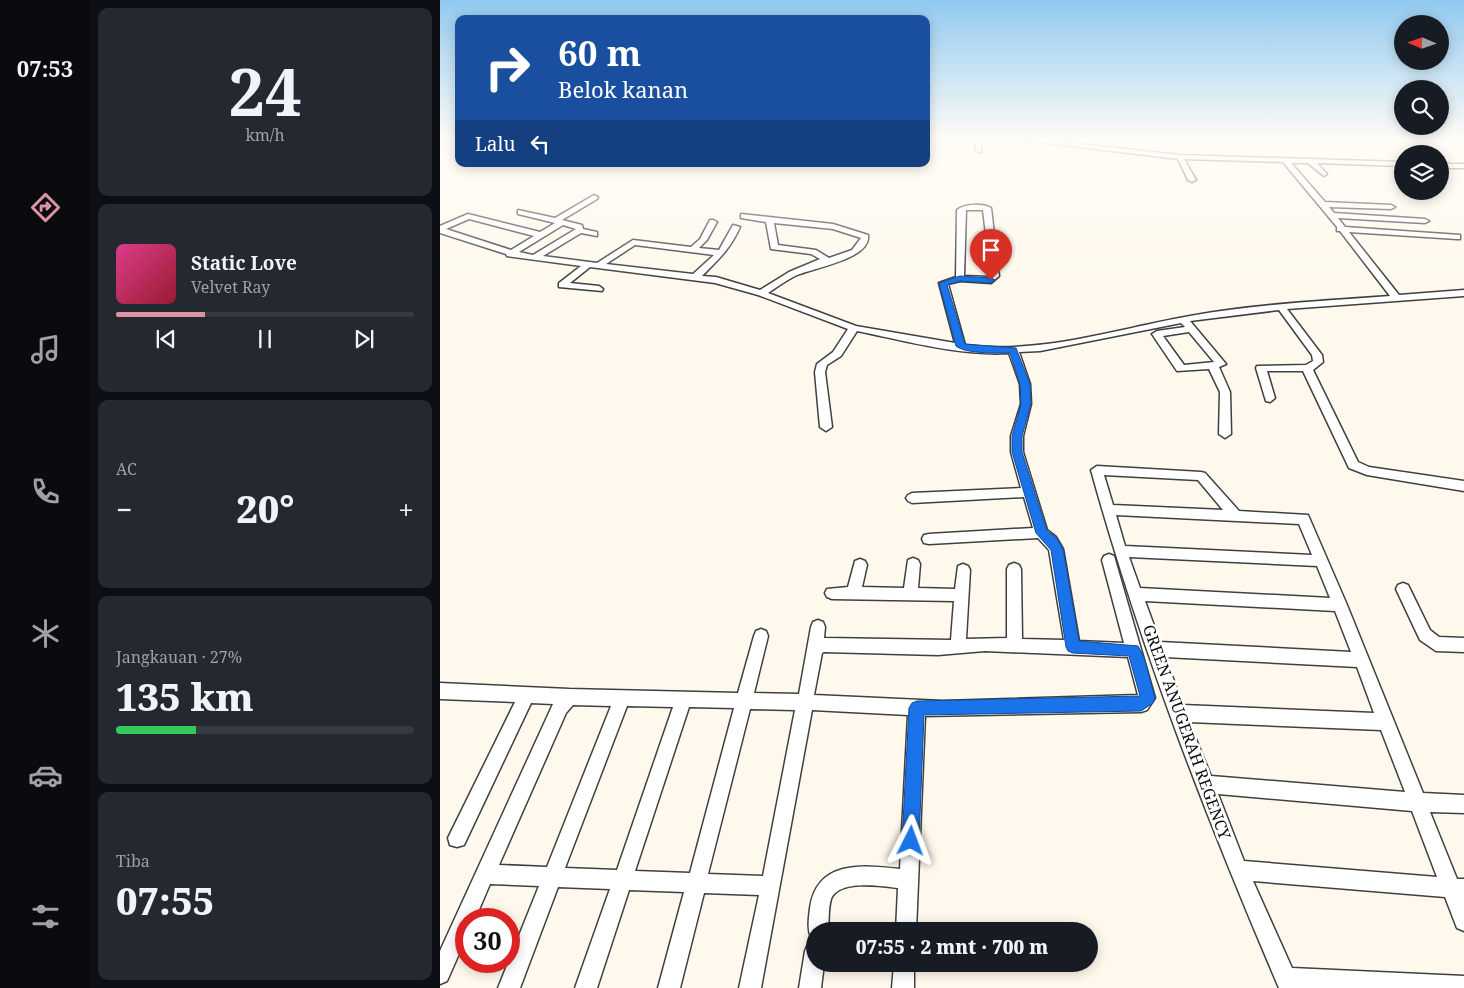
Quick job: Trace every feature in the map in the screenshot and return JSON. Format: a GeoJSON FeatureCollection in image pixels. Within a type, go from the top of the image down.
{"type":"FeatureCollection","features":[{"type":"Feature","properties":{"kind":"street"},"geometry":{"type":"LineString","coordinates":[[1308,186],[1396,298]]}},
{"type":"Feature","properties":{"kind":"street"},"geometry":{"type":"LineString","coordinates":[[510,254],[541,235],[594,197]]}},
{"type":"Feature","properties":{"kind":"street"},"geometry":{"type":"LineString","coordinates":[[1323,204],[1391,207]]}},
{"type":"Feature","properties":{"kind":"street"},"geometry":{"type":"LineString","coordinates":[[960,278],[961,210],[964,208],[987,208],[995,276],[991,280],[960,278],[943,283],[961,346]]}},
{"type":"Feature","properties":{"kind":"street"},"geometry":{"type":"LineString","coordinates":[[521,212],[579,227],[580,230],[594,234]]}},
{"type":"Feature","properties":{"kind":"street"},"geometry":{"type":"LineString","coordinates":[[1331,215],[1425,221]]}},
{"type":"Feature","properties":{"kind":"street"},"geometry":{"type":"LineString","coordinates":[[440,230],[468,216],[541,235]]}},
{"type":"Feature","properties":{"kind":"street"},"geometry":{"type":"LineString","coordinates":[[744,216],[814,223],[857,231],[865,237],[860,248],[847,257],[824,262],[792,274],[761,293]]}},
{"type":"Feature","properties":{"kind":"street"},"geometry":{"type":"LineString","coordinates":[[770,220],[774,247],[822,254],[826,258],[824,262]]}},
{"type":"Feature","properties":{"kind":"street"},"geometry":{"type":"LineString","coordinates":[[692,250],[702,240],[713,222]]}},
{"type":"Feature","properties":{"kind":"street"},"geometry":{"type":"LineString","coordinates":[[695,277],[721,253],[730,241],[736,227]]}},
{"type":"Feature","properties":{"kind":"street"},"geometry":{"type":"LineString","coordinates":[[1340,228],[1457,237]]}},
{"type":"Feature","properties":{"kind":"street"},"geometry":{"type":"LineString","coordinates":[[440,230],[510,254],[695,277],[761,293],[854,328],[924,342],[991,350],[1040,348],[1184,320],[1281,307],[1464,293]]}},
{"type":"Feature","properties":{"kind":"street"},"geometry":{"type":"LineString","coordinates":[[534,258],[580,230]]}},
{"type":"Feature","properties":{"kind":"street"},"geometry":{"type":"LineString","coordinates":[[599,289],[562,285],[633,242],[721,253]]}},
{"type":"Feature","properties":{"kind":"street"},"geometry":{"type":"LineString","coordinates":[[1270,398],[1261,368],[1309,368],[1318,362],[1317,355],[1281,307]]}},
{"type":"Feature","properties":{"kind":"street"},"geometry":{"type":"LineString","coordinates":[[1184,320],[1192,329],[1221,364],[1182,369],[1157,334],[1192,329]]}},
{"type":"Feature","properties":{"kind":"street"},"geometry":{"type":"LineString","coordinates":[[826,427],[820,372],[822,364],[837,354],[854,328]]}},
{"type":"Feature","properties":{"kind":"street"},"geometry":{"type":"LineString","coordinates":[[1013,350],[1025,384],[1026,404],[1017,436],[1017,452],[1042,533],[1051,541],[1056,549],[1073,647]]}},
{"type":"Feature","properties":{"kind":"street"},"geometry":{"type":"LineString","coordinates":[[1213,365],[1226,392],[1225,434]]}},
{"type":"Feature","properties":{"kind":"street"},"geometry":{"type":"LineString","coordinates":[[1309,368],[1342,444],[1356,468],[1464,486]]}},
{"type":"Feature","properties":{"kind":"street","name":"GREEN ANUGERAH REGENCY"},"geometry":{"type":"LineString","coordinates":[[1234,514],[1201,476],[1097,470],[1108,510],[1115,555],[1136,594],[1178,713],[1238,870],[1288,983]]}},
{"type":"Feature","properties":{"kind":"street"},"geometry":{"type":"LineString","coordinates":[[912,498],[1029,492]]}},
{"type":"Feature","properties":{"kind":"street"},"geometry":{"type":"LineString","coordinates":[[1108,510],[1303,518],[1340,605],[1416,802],[1457,889],[1464,920]]}},
{"type":"Feature","properties":{"kind":"street"},"geometry":{"type":"LineString","coordinates":[[929,539],[1042,533]]}},
{"type":"Feature","properties":{"kind":"street"},"geometry":{"type":"LineString","coordinates":[[440,691],[569,697],[804,702],[917,708],[1141,704],[1148,698],[1137,657],[1133,650],[1115,555],[1321,561]]}},
{"type":"Feature","properties":{"kind":"street"},"geometry":{"type":"LineString","coordinates":[[910,594],[913,564]]}},
{"type":"Feature","properties":{"kind":"street"},"geometry":{"type":"LineString","coordinates":[[854,593],[860,565]]}},
{"type":"Feature","properties":{"kind":"street"},"geometry":{"type":"LineString","coordinates":[[1014,569],[1015,646]]}},
{"type":"Feature","properties":{"kind":"street"},"geometry":{"type":"LineString","coordinates":[[958,645],[963,570]]}},
{"type":"Feature","properties":{"kind":"street"},"geometry":{"type":"LineString","coordinates":[[1404,589],[1424,635],[1436,644],[1464,645]]}},
{"type":"Feature","properties":{"kind":"street"},"geometry":{"type":"LineString","coordinates":[[832,592],[961,595]]}},
{"type":"Feature","properties":{"kind":"street"},"geometry":{"type":"LineString","coordinates":[[1136,594],[1340,605]]}},
{"type":"Feature","properties":{"kind":"street"},"geometry":{"type":"LineString","coordinates":[[750,988],[771,886],[818,627]]}},
{"type":"Feature","properties":{"kind":"street"},"geometry":{"type":"LineString","coordinates":[[669,988],[761,636]]}},
{"type":"Feature","properties":{"kind":"street"},"geometry":{"type":"LineString","coordinates":[[815,648],[833,645],[938,648],[958,645],[1133,650]]}},
{"type":"Feature","properties":{"kind":"street"},"geometry":{"type":"LineString","coordinates":[[1155,649],[1361,660]]}},
{"type":"Feature","properties":{"kind":"street"},"geometry":{"type":"LineString","coordinates":[[458,838],[527,695]]}},
{"type":"Feature","properties":{"kind":"street"},"geometry":{"type":"LineString","coordinates":[[440,974],[560,707],[569,697]]}},
{"type":"Feature","properties":{"kind":"street"},"geometry":{"type":"LineString","coordinates":[[509,988],[622,698]]}},
{"type":"Feature","properties":{"kind":"street"},"geometry":{"type":"LineString","coordinates":[[586,988],[684,699]]}},
{"type":"Feature","properties":{"kind":"street"},"geometry":{"type":"LineString","coordinates":[[907,922],[917,708]]}},
{"type":"Feature","properties":{"kind":"street"},"geometry":{"type":"LineString","coordinates":[[1178,713],[1385,722]]}},
{"type":"Feature","properties":{"kind":"street"},"geometry":{"type":"LineString","coordinates":[[1206,784],[1416,802],[1464,804]]}},
{"type":"Feature","properties":{"kind":"street"},"geometry":{"type":"LineString","coordinates":[[1238,870],[1457,889]]}},
{"type":"Feature","properties":{"kind":"street"},"geometry":{"type":"LineString","coordinates":[[486,874],[771,886]]}},
{"type":"Feature","properties":{"kind":"street"},"geometry":{"type":"LineString","coordinates":[[819,922],[824,892],[836,880],[854,876],[909,879]]}},
{"type":"Feature","properties":{"kind":"street"},"geometry":{"type":"LineString","coordinates":[[810,988],[812,972]]}},
{"type":"Feature","properties":{"kind":"street"},"geometry":{"type":"LineString","coordinates":[[903,988],[904,972]]}},
{"type":"Feature","properties":{"kind":"street"},"geometry":{"type":"LineString","coordinates":[[1288,983],[1464,987]]}},
{"type":"Feature","properties":{"kind":"route"},"geometry":{"type":"LineString","coordinates":[[911,841],[917,708],[1141,704],[1148,698],[1137,657],[1133,650],[1073,647],[1056,549],[1051,541],[1042,533],[1017,452],[1017,436],[1026,404],[1025,384],[1013,350],[991,350],[961,346],[943,283],[960,278],[991,280]]}}]}
